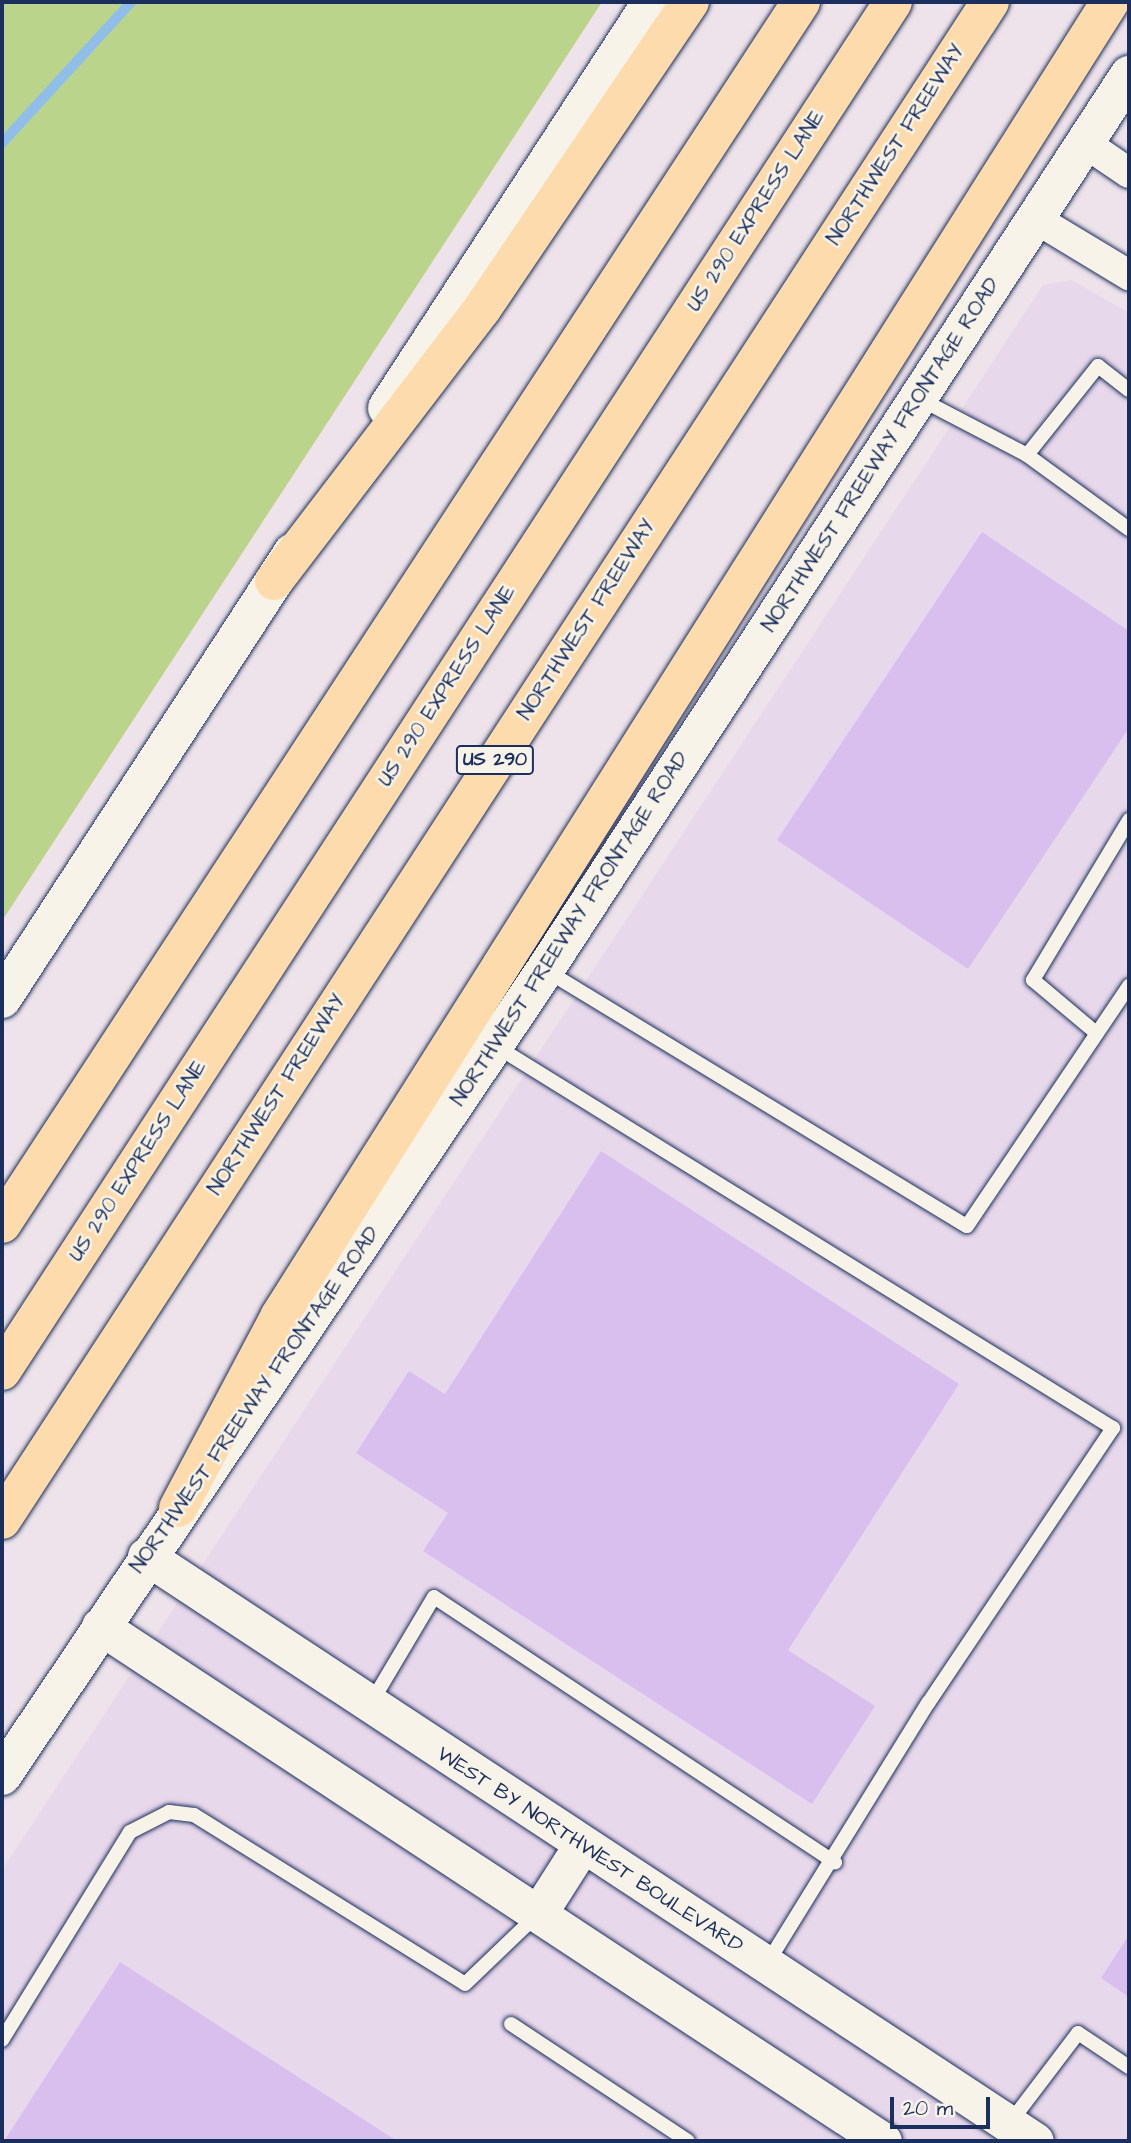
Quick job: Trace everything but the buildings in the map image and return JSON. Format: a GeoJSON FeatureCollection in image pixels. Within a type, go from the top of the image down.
{"type":"FeatureCollection","features":[{"type":"Feature","properties":{"kind":"highway"},"geometry":{"type":"LineString","coordinates":[[274,581],[482,309],[690,2]]}},
{"type":"Feature","properties":{"kind":"highway"},"geometry":{"type":"LineString","coordinates":[[2,1224],[801,2]]}},
{"type":"Feature","properties":{"kind":"highway","name":"US 290 EXPRESS LANE"},"geometry":{"type":"LineString","coordinates":[[2,1371],[893,2]]}},
{"type":"Feature","properties":{"kind":"highway","name":"NORTHWEST FREEWAY"},"geometry":{"type":"LineString","coordinates":[[2,1520],[990,2]]}},
{"type":"Feature","properties":{"kind":"highway"},"geometry":{"type":"LineString","coordinates":[[178,1508],[279,1317],[1110,2]]}},
{"type":"Feature","properties":{"kind":"main road"},"geometry":{"type":"LineString","coordinates":[[2,999],[652,2]]}},
{"type":"Feature","properties":{"kind":"main road","name":"NORTHWEST FREEWAY FRONTAGE ROAD"},"geometry":{"type":"LineString","coordinates":[[2,1776],[178,1508],[306,1331],[1129,75]]}},
{"type":"Feature","properties":{"kind":"street"},"geometry":{"type":"LineString","coordinates":[[1085,143],[1129,173]]}},
{"type":"Feature","properties":{"kind":"street"},"geometry":{"type":"LineString","coordinates":[[1035,219],[1129,275]]}},
{"type":"Feature","properties":{"kind":"street","name":"WEST BY NORTHWEST BOULEVARD"},"geometry":{"type":"LineString","coordinates":[[146,1556],[766,1965],[1014,2136]]}},
{"type":"Feature","properties":{"kind":"street"},"geometry":{"type":"LineString","coordinates":[[100,1626],[883,2141]]}},
{"type":"Feature","properties":{"kind":"street"},"geometry":{"type":"LineString","coordinates":[[538,1914],[582,1845]]}},
{"type":"Feature","properties":{"kind":"lane"},"geometry":{"type":"LineString","coordinates":[[1027,455],[1098,366],[1129,390]]}},
{"type":"Feature","properties":{"kind":"lane"},"geometry":{"type":"LineString","coordinates":[[919,398],[1027,455],[1129,529]]}},
{"type":"Feature","properties":{"kind":"lane"},"geometry":{"type":"LineString","coordinates":[[1094,1032],[1033,980],[1129,820]]}},
{"type":"Feature","properties":{"kind":"lane"},"geometry":{"type":"LineString","coordinates":[[545,970],[967,1226],[1094,1032],[1129,986]]}},
{"type":"Feature","properties":{"kind":"lane"},"geometry":{"type":"LineString","coordinates":[[494,1045],[1113,1428],[928,1703],[835,1862],[766,1965]]}},
{"type":"Feature","properties":{"kind":"lane"},"geometry":{"type":"LineString","coordinates":[[370,1704],[434,1597],[835,1862]]}},
{"type":"Feature","properties":{"kind":"lane"},"geometry":{"type":"LineString","coordinates":[[2,2040],[130,1832],[169,1812],[194,1815],[465,1984],[538,1914]]}},
{"type":"Feature","properties":{"kind":"lane"},"geometry":{"type":"LineString","coordinates":[[511,2024],[688,2141]]}},
{"type":"Feature","properties":{"kind":"lane"},"geometry":{"type":"LineString","coordinates":[[1014,2136],[1077,2033],[1129,2067]]}},
{"type":"Feature","properties":{"kind":"shaded area"},"geometry":{"type":"Polygon","coordinates":[[[1072,280],[1129,313],[1129,2141],[2,2141],[2,1870],[1043,285],[1072,280]]]}},
{"type":"Feature","properties":{"kind":"green space"},"geometry":{"type":"Polygon","coordinates":[[[2,2],[602,2],[2,921],[2,2]]]}},
{"type":"Feature","properties":{"kind":"waterway"},"geometry":{"type":"LineString","coordinates":[[2,143],[131,2]]}}]}
